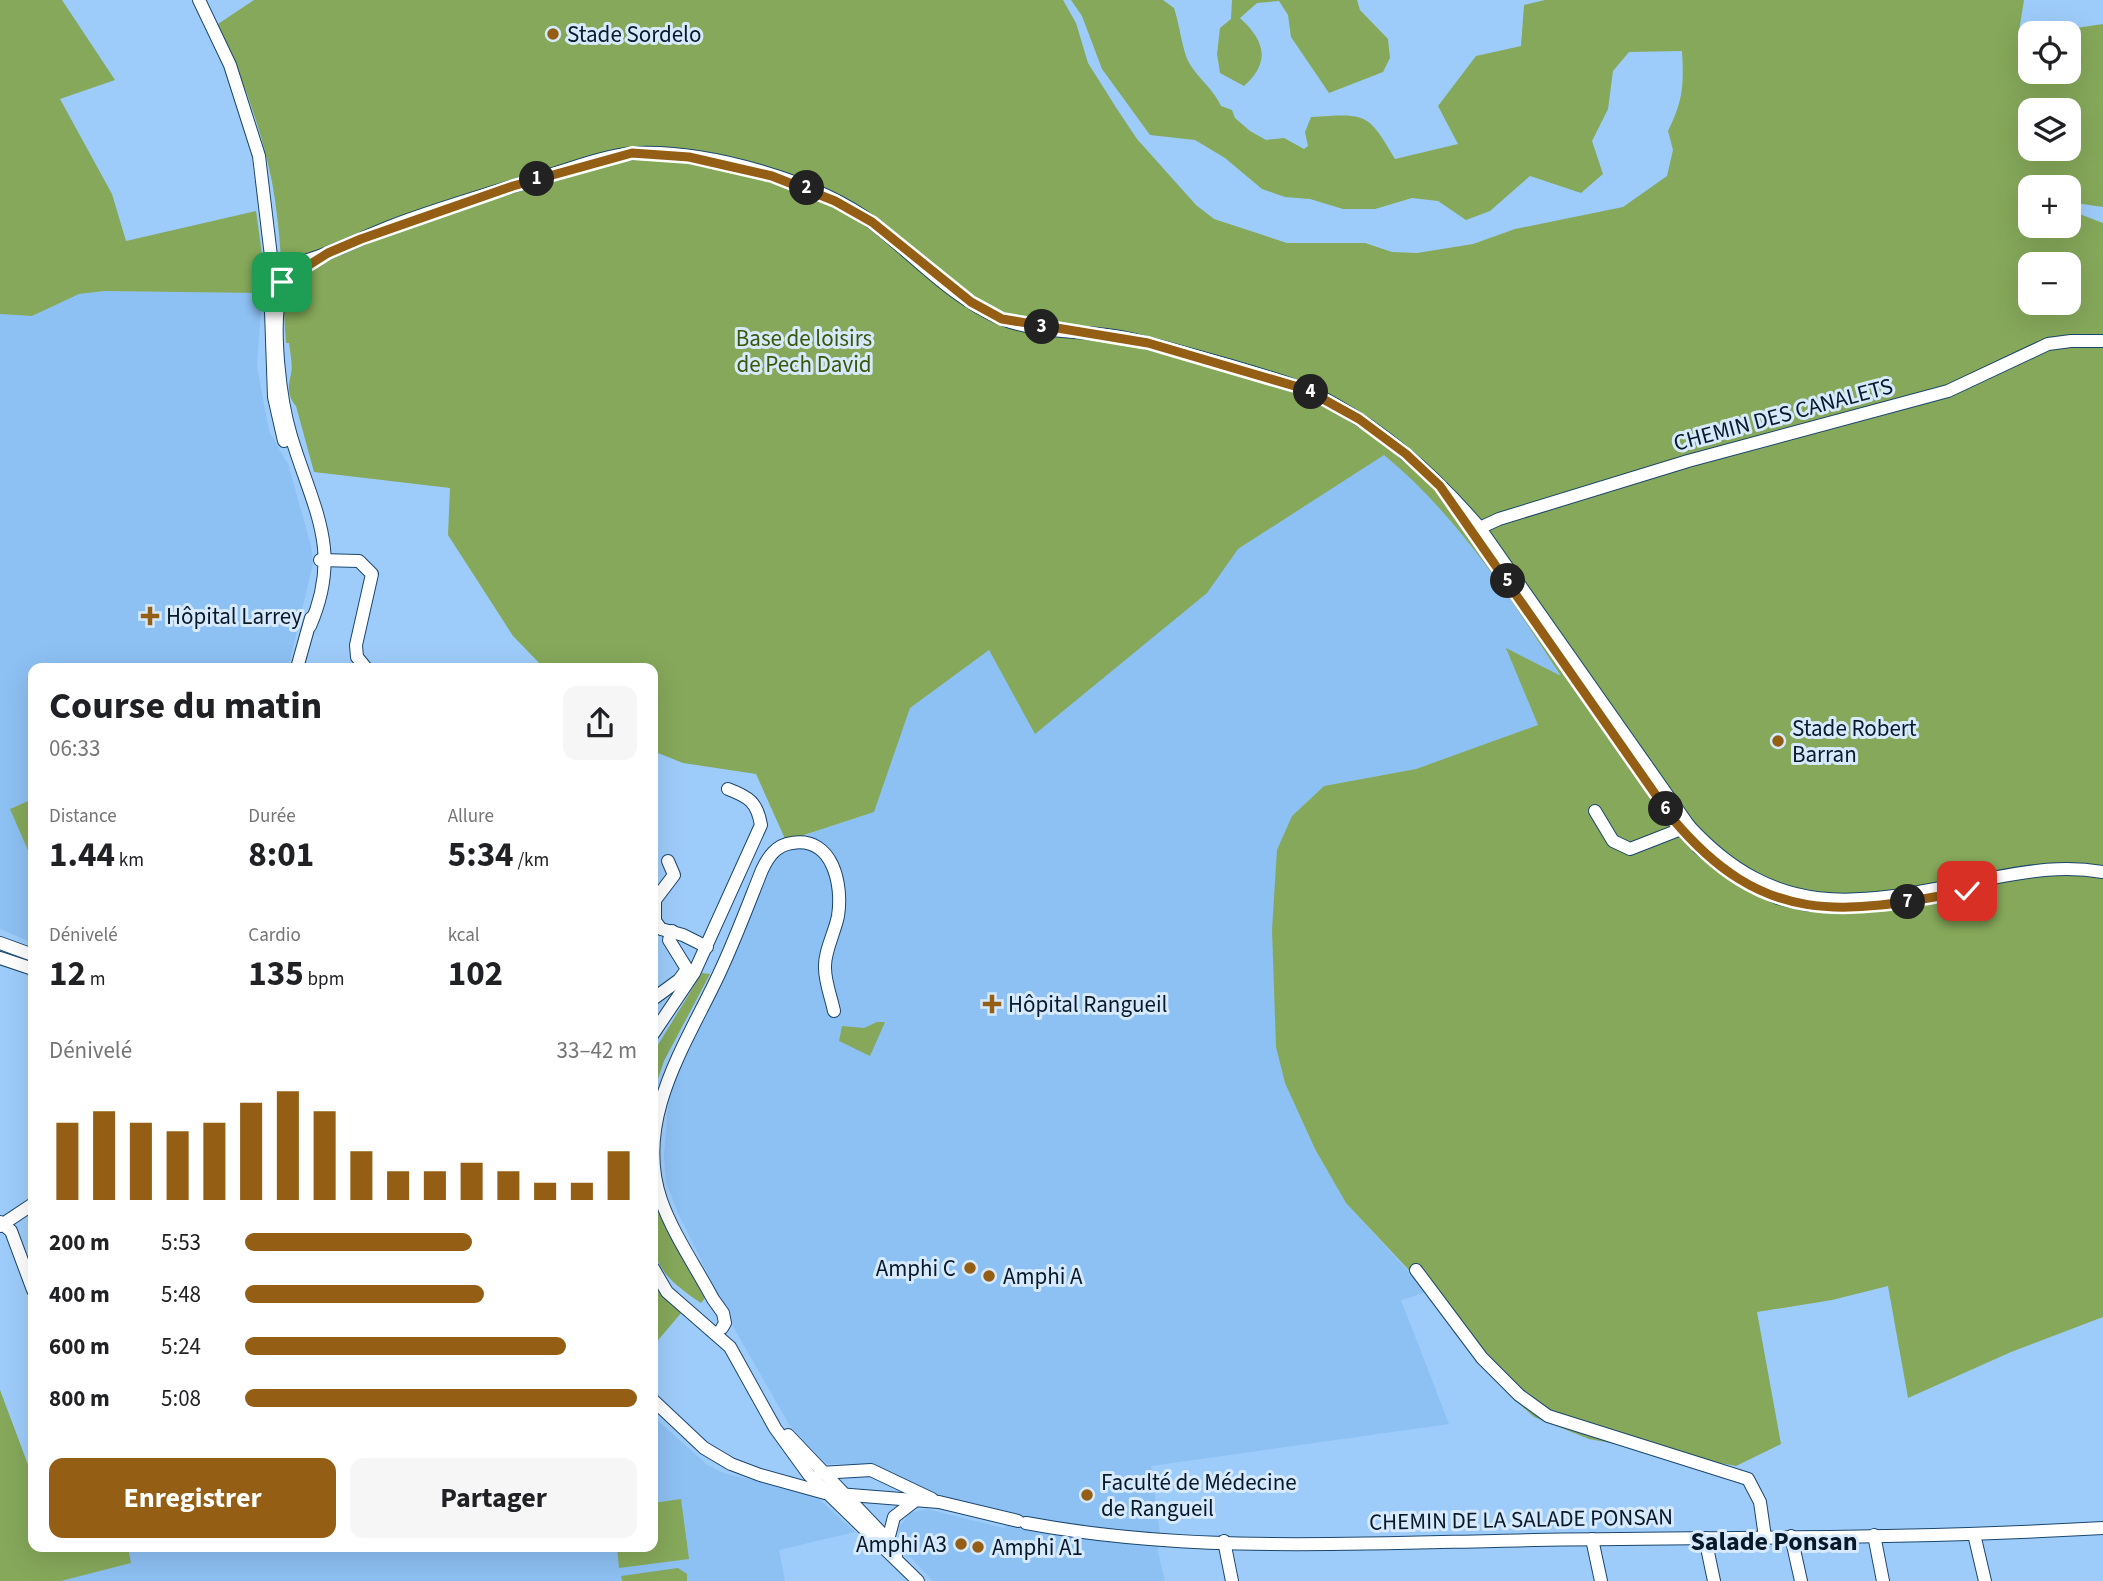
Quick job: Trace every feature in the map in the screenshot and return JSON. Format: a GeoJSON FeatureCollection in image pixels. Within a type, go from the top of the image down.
{"type":"FeatureCollection","features":[{"type":"Feature","properties":{"kind":"street"},"geometry":{"type":"LineString","coordinates":[[199,0],[230,65],[259,156],[269,247],[281,274],[270,327],[275,406],[323,560],[310,626],[299,663]]}},
{"type":"Feature","properties":{"kind":"street"},"geometry":{"type":"LineString","coordinates":[[281,274],[435,211],[615,157],[653,153],[736,166],[802,186],[872,222],[971,302],[1002,319],[1148,343],[1305,389],[1359,419],[1406,454],[1440,486],[1476,529],[1686,828],[1715,861],[1755,887],[1778,898],[1827,908],[1875,908],[2046,877],[2103,879]]}},
{"type":"Feature","properties":{"kind":"street","name":"CHEMIN DES CANALETS"},"geometry":{"type":"LineString","coordinates":[[1476,529],[1688,461],[1948,391],[2048,344],[2103,341]]}},
{"type":"Feature","properties":{"kind":"street"},"geometry":{"type":"LineString","coordinates":[[323,560],[359,561],[365,564],[372,574],[356,645],[356,657],[361,663]]}},
{"type":"Feature","properties":{"kind":"street"},"geometry":{"type":"LineString","coordinates":[[658,1027],[684,992],[707,947],[761,825],[758,808],[749,798],[728,789]]}},
{"type":"Feature","properties":{"kind":"street"},"geometry":{"type":"LineString","coordinates":[[1595,811],[1607,834],[1623,848],[1641,847],[1686,828]]}},
{"type":"Feature","properties":{"kind":"street"},"geometry":{"type":"LineString","coordinates":[[1686,828],[1738,868],[1766,883],[1808,897],[1839,902],[1893,897],[2047,869],[2103,872]]}},
{"type":"Feature","properties":{"kind":"street"},"geometry":{"type":"LineString","coordinates":[[658,1124],[660,1104],[675,1059],[718,977],[762,870],[769,856],[782,844],[796,842],[821,849],[836,869],[838,914],[824,968],[834,1010]]}},
{"type":"Feature","properties":{"kind":"street"},"geometry":{"type":"LineString","coordinates":[[658,894],[674,875],[668,861]]}},
{"type":"Feature","properties":{"kind":"street"},"geometry":{"type":"LineString","coordinates":[[658,926],[707,947]]}},
{"type":"Feature","properties":{"kind":"street"},"geometry":{"type":"LineString","coordinates":[[658,995],[687,970],[669,940],[672,931]]}},
{"type":"Feature","properties":{"kind":"street"},"geometry":{"type":"LineString","coordinates":[[0,943],[28,953]]}},
{"type":"Feature","properties":{"kind":"street"},"geometry":{"type":"LineString","coordinates":[[0,958],[28,967]]}},
{"type":"Feature","properties":{"kind":"street"},"geometry":{"type":"LineString","coordinates":[[658,1184],[661,1200],[723,1313],[725,1323],[714,1326]]}},
{"type":"Feature","properties":{"kind":"street"},"geometry":{"type":"LineString","coordinates":[[28,1207],[1,1224],[11,1231],[28,1272]]}},
{"type":"Feature","properties":{"kind":"street"},"geometry":{"type":"LineString","coordinates":[[1416,1270],[1482,1358],[1527,1402],[1569,1424],[1748,1479],[1760,1502],[1765,1537]]}},
{"type":"Feature","properties":{"kind":"street"},"geometry":{"type":"LineString","coordinates":[[658,1277],[667,1292],[734,1340],[781,1426],[888,1540],[898,1561]]}},
{"type":"Feature","properties":{"kind":"street"},"geometry":{"type":"LineString","coordinates":[[714,1326],[736,1355],[775,1428],[809,1475],[918,1581]]}},
{"type":"Feature","properties":{"kind":"street"},"geometry":{"type":"LineString","coordinates":[[658,1404],[693,1439],[716,1456],[749,1471],[825,1493]]}},
{"type":"Feature","properties":{"kind":"street","name":"CHEMIN DE LA SALADE PONSAN"},"geometry":{"type":"LineString","coordinates":[[782,1480],[823,1473],[871,1470],[939,1502]]}},
{"type":"Feature","properties":{"kind":"street","name":"CHEMIN DE LA SALADE PONSAN"},"geometry":{"type":"LineString","coordinates":[[825,1493],[939,1502],[1022,1522],[1093,1535],[1292,1544],[1975,1534],[2103,1528]]}},
{"type":"Feature","properties":{"kind":"street"},"geometry":{"type":"LineString","coordinates":[[888,1540],[897,1513],[916,1500]]}},
{"type":"Feature","properties":{"kind":"street"},"geometry":{"type":"LineString","coordinates":[[1975,1534],[1985,1581]]}},
{"type":"Feature","properties":{"kind":"street"},"geometry":{"type":"LineString","coordinates":[[1874,1535],[1883,1581]]}},
{"type":"Feature","properties":{"kind":"street"},"geometry":{"type":"LineString","coordinates":[[1791,1536],[1801,1581]]}},
{"type":"Feature","properties":{"kind":"street"},"geometry":{"type":"LineString","coordinates":[[1705,1538],[1714,1581]]}},
{"type":"Feature","properties":{"kind":"street"},"geometry":{"type":"LineString","coordinates":[[1592,1539],[1601,1581]]}},
{"type":"Feature","properties":{"kind":"street"},"geometry":{"type":"LineString","coordinates":[[1224,1541],[1232,1581]]}},
{"type":"Feature","properties":{"kind":"shaded area","name":"Hôpital Larrey"},"geometry":{"type":"Polygon","coordinates":[[[104,291],[262,293],[257,366],[269,431],[288,464],[311,545],[313,564],[289,663],[28,663],[28,941],[0,929],[0,314],[32,316],[79,294],[104,291]]]}},
{"type":"Feature","properties":{"kind":"shaded area","name":"Hôpital Rangueil"},"geometry":{"type":"Polygon","coordinates":[[[1385,454],[1449,516],[1507,592],[1562,677],[1507,649],[1538,725],[1416,769],[1324,786],[1292,816],[1285,1083],[1315,1149],[1346,1203],[1427,1292],[1401,1300],[1449,1424],[1151,1466],[1160,1533],[1158,1552],[1165,1581],[933,1581],[905,1552],[899,1538],[899,1527],[910,1513],[927,1509],[1004,1528],[1010,1515],[932,1494],[872,1464],[826,1464],[790,1426],[736,1332],[678,1213],[666,1182],[664,1156],[668,1104],[678,1072],[765,870],[786,847],[809,834],[874,812],[910,708],[989,650],[1036,734],[1142,519],[1238,549],[1385,454]]]}},
{"type":"Feature","properties":{"kind":"shaded area"},"geometry":{"type":"Polygon","coordinates":[[[658,1421],[706,1464],[723,1473],[798,1491],[819,1499],[855,1532],[779,1550],[785,1581],[61,1581],[131,1563],[128,1552],[658,1552],[658,1421]]]}},
{"type":"Feature","properties":{"kind":"green space"},"geometry":{"type":"Polygon","coordinates":[[[0,0],[62,0],[115,80],[60,99],[112,194],[126,241],[256,211],[263,261],[262,293],[104,291],[79,294],[32,316],[0,314],[0,0]]]}},
{"type":"Feature","properties":{"kind":"green space","name":"Base de loisirs de Pech David"},"geometry":{"type":"Polygon","coordinates":[[[254,0],[1063,0],[1076,23],[1088,63],[1137,139],[1196,205],[1214,219],[1287,243],[1365,243],[1392,252],[1417,253],[1473,244],[1515,229],[1623,207],[1667,176],[1673,150],[1668,131],[1677,111],[1681,92],[1682,51],[1629,52],[1613,71],[1608,109],[1592,141],[1603,174],[1581,193],[1530,176],[1490,211],[1466,220],[1438,201],[1412,198],[1375,209],[1343,209],[1310,199],[1285,197],[1262,189],[1225,158],[1195,140],[1150,135],[1102,69],[1082,16],[1071,0],[1163,0],[1174,8],[1186,56],[1193,69],[1221,106],[1232,110],[1235,118],[1250,131],[1266,140],[1284,138],[1304,149],[1308,146],[1305,132],[1311,117],[1354,116],[1371,124],[1395,159],[1458,144],[1438,106],[1476,56],[1521,46],[1524,5],[1545,0],[2024,0],[2021,21],[2018,21],[2018,84],[2081,84],[2081,27],[2103,24],[2103,207],[2081,204],[2081,175],[2018,175],[2018,238],[2081,238],[2081,215],[2103,223],[2103,1317],[2011,1352],[1908,1398],[1888,1286],[1832,1300],[1757,1312],[1781,1444],[1736,1466],[1589,1439],[1534,1417],[1507,1393],[1407,1268],[1346,1203],[1315,1149],[1285,1083],[1276,1047],[1272,930],[1277,850],[1292,816],[1324,786],[1416,769],[1538,725],[1506,648],[1561,676],[1481,558],[1436,504],[1384,455],[1238,549],[1207,593],[1035,734],[989,650],[910,708],[874,812],[786,841],[756,774],[683,763],[658,753],[658,663],[539,663],[513,636],[448,535],[450,488],[314,472],[296,406],[289,393],[292,363],[289,343],[286,343],[275,202],[250,101],[218,24],[254,0]]]}},
{"type":"Feature","properties":{"kind":"green space"},"geometry":{"type":"Polygon","coordinates":[[[1232,0],[1357,0],[1360,10],[1388,39],[1390,58],[1383,72],[1329,93],[1291,37],[1288,15],[1279,1],[1257,3],[1240,18],[1255,35],[1262,52],[1258,68],[1244,86],[1220,73],[1217,54],[1220,28],[1231,19],[1232,0]]]}},
{"type":"Feature","properties":{"kind":"green space"},"geometry":{"type":"Polygon","coordinates":[[[28,801],[28,850],[10,809],[28,801]]]}},
{"type":"Feature","properties":{"kind":"green space"},"geometry":{"type":"Polygon","coordinates":[[[702,973],[710,974],[664,1061],[658,1079],[658,1045],[702,973]]]}},
{"type":"Feature","properties":{"kind":"green space"},"geometry":{"type":"Polygon","coordinates":[[[877,1022],[885,1022],[870,1056],[839,1041],[842,1026],[864,1028],[877,1022]]]}},
{"type":"Feature","properties":{"kind":"green space"},"geometry":{"type":"Polygon","coordinates":[[[658,1192],[688,1267],[705,1298],[701,1303],[668,1277],[659,1264],[658,1192]]]}},
{"type":"Feature","properties":{"kind":"green space"},"geometry":{"type":"Polygon","coordinates":[[[658,1288],[682,1312],[658,1340],[658,1288]]]}},
{"type":"Feature","properties":{"kind":"green space"},"geometry":{"type":"Polygon","coordinates":[[[0,1390],[28,1465],[28,1552],[129,1552],[131,1563],[61,1581],[0,1581],[0,1390]]]}},
{"type":"Feature","properties":{"kind":"green space"},"geometry":{"type":"Polygon","coordinates":[[[681,1499],[689,1559],[619,1568],[617,1552],[658,1552],[658,1502],[681,1499]]]}},
{"type":"Feature","properties":{"kind":"green space"},"geometry":{"type":"Polygon","coordinates":[[[678,1568],[687,1574],[687,1581],[622,1581],[621,1576],[678,1568]]]}},
{"type":"Feature","properties":{"kind":"place","name":"Stade Sordelo"},"geometry":{"type":"Point","coordinates":[553,34]}},
{"type":"Feature","properties":{"kind":"place","name":"Hôpital Larrey"},"geometry":{"type":"Point","coordinates":[150,616]}},
{"type":"Feature","properties":{"kind":"place","name":"Stade Robert Barran"},"geometry":{"type":"Point","coordinates":[1778,741]}},
{"type":"Feature","properties":{"kind":"place","name":"Hôpital Rangueil"},"geometry":{"type":"Point","coordinates":[992,1004]}},
{"type":"Feature","properties":{"kind":"place","name":"Amphi C"},"geometry":{"type":"Point","coordinates":[970,1268]}},
{"type":"Feature","properties":{"kind":"place","name":"Amphi A"},"geometry":{"type":"Point","coordinates":[989,1276]}},
{"type":"Feature","properties":{"kind":"place","name":"Faculté de Médecine de Rangueil"},"geometry":{"type":"Point","coordinates":[1087,1495]}},
{"type":"Feature","properties":{"kind":"place","name":"Amphi A3"},"geometry":{"type":"Point","coordinates":[961,1544]}},
{"type":"Feature","properties":{"kind":"place","name":"Amphi A1"},"geometry":{"type":"Point","coordinates":[978,1547]}},
{"type":"Feature","properties":{"kind":"district","name":"Salade Ponsan"},"geometry":{"type":"Point","coordinates":[1774,1541]}},
{"type":"Feature","properties":{"kind":"route"},"geometry":{"type":"LineString","coordinates":[[282,282],[328,253],[390,227],[454,204],[632,153],[689,157],[736,166],[802,186],[872,222],[913,258],[971,302],[1002,319],[1036,327],[1107,335],[1148,343],[1289,383],[1332,403],[1392,443],[1440,486],[1672,818],[1702,851],[1735,876],[1778,898],[1827,908],[1875,908],[1967,891]]}}]}
